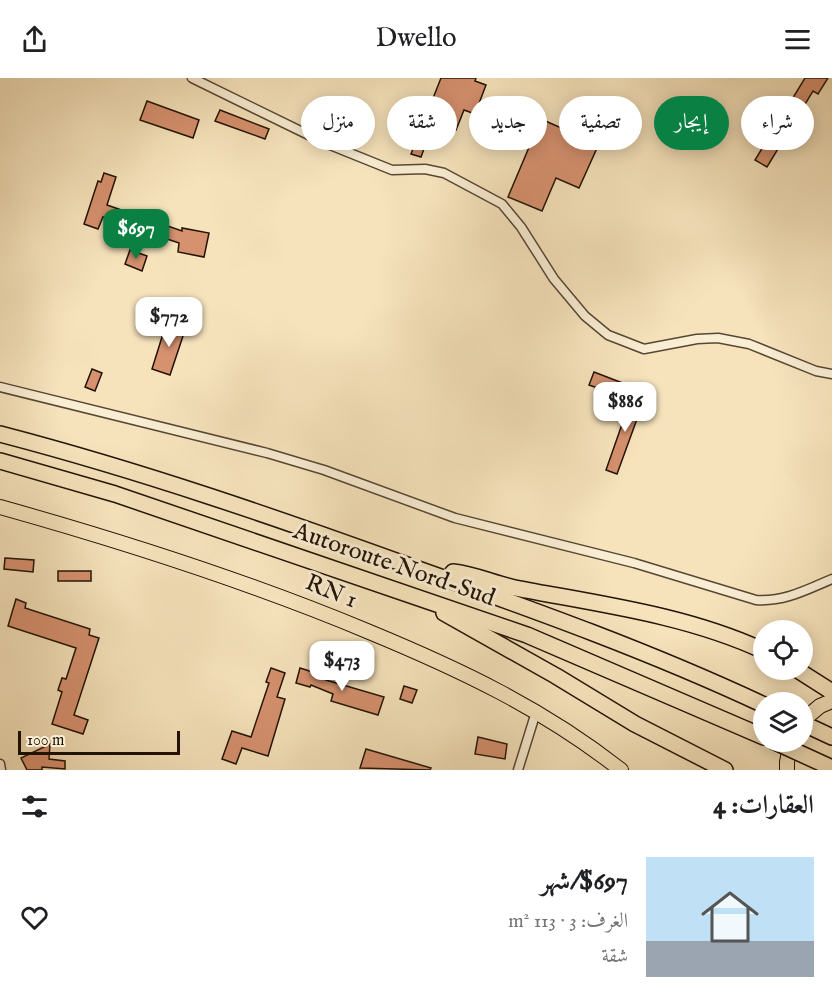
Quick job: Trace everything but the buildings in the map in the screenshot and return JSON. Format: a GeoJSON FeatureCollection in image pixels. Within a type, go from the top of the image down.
{"type":"FeatureCollection","features":[{"type":"Feature","properties":{"kind":"highway","name":"Autoroute Nord-Sud"},"geometry":{"type":"LineString","coordinates":[[0,434],[125,468],[274,517],[522,606],[753,700]]}},
{"type":"Feature","properties":{"kind":"highway","name":"Autoroute Nord-Sud"},"geometry":{"type":"LineString","coordinates":[[0,461],[115,494],[527,635],[753,732]]}},
{"type":"Feature","properties":{"kind":"highway"},"geometry":{"type":"LineString","coordinates":[[418,569],[459,572],[493,583],[647,614],[723,635],[753,647]]}},
{"type":"Feature","properties":{"kind":"highway"},"geometry":{"type":"LineString","coordinates":[[413,595],[547,670],[635,724],[724,770]]}},
{"type":"Feature","properties":{"kind":"highway"},"geometry":{"type":"LineString","coordinates":[[813,680],[832,692]]}},
{"type":"Feature","properties":{"kind":"highway"},"geometry":{"type":"LineString","coordinates":[[813,728],[832,737]]}},
{"type":"Feature","properties":{"kind":"highway"},"geometry":{"type":"LineString","coordinates":[[797,752],[832,768]]}},
{"type":"Feature","properties":{"kind":"main road","name":"RN 1"},"geometry":{"type":"LineString","coordinates":[[0,507],[168,556],[268,591],[452,666],[554,722],[621,770]]}},
{"type":"Feature","properties":{"kind":"main road"},"geometry":{"type":"LineString","coordinates":[[813,712],[832,701]]}},
{"type":"Feature","properties":{"kind":"main road"},"geometry":{"type":"LineString","coordinates":[[788,770],[789,752]]}},
{"type":"Feature","properties":{"kind":"street"},"geometry":{"type":"LineString","coordinates":[[192,78],[325,143],[392,170],[425,169],[444,173],[502,204],[521,227],[554,279],[585,316],[608,335],[644,349],[697,339],[718,338],[749,344],[816,372],[832,374]]}},
{"type":"Feature","properties":{"kind":"street"},"geometry":{"type":"LineString","coordinates":[[0,387],[267,453],[324,470],[455,518],[634,563],[756,600],[772,601],[788,598],[832,579]]}},
{"type":"Feature","properties":{"kind":"street"},"geometry":{"type":"LineString","coordinates":[[518,770],[536,712]]}},
{"type":"Feature","properties":{"kind":"street"},"geometry":{"type":"LineString","coordinates":[[0,764],[1,770]]}}]}
